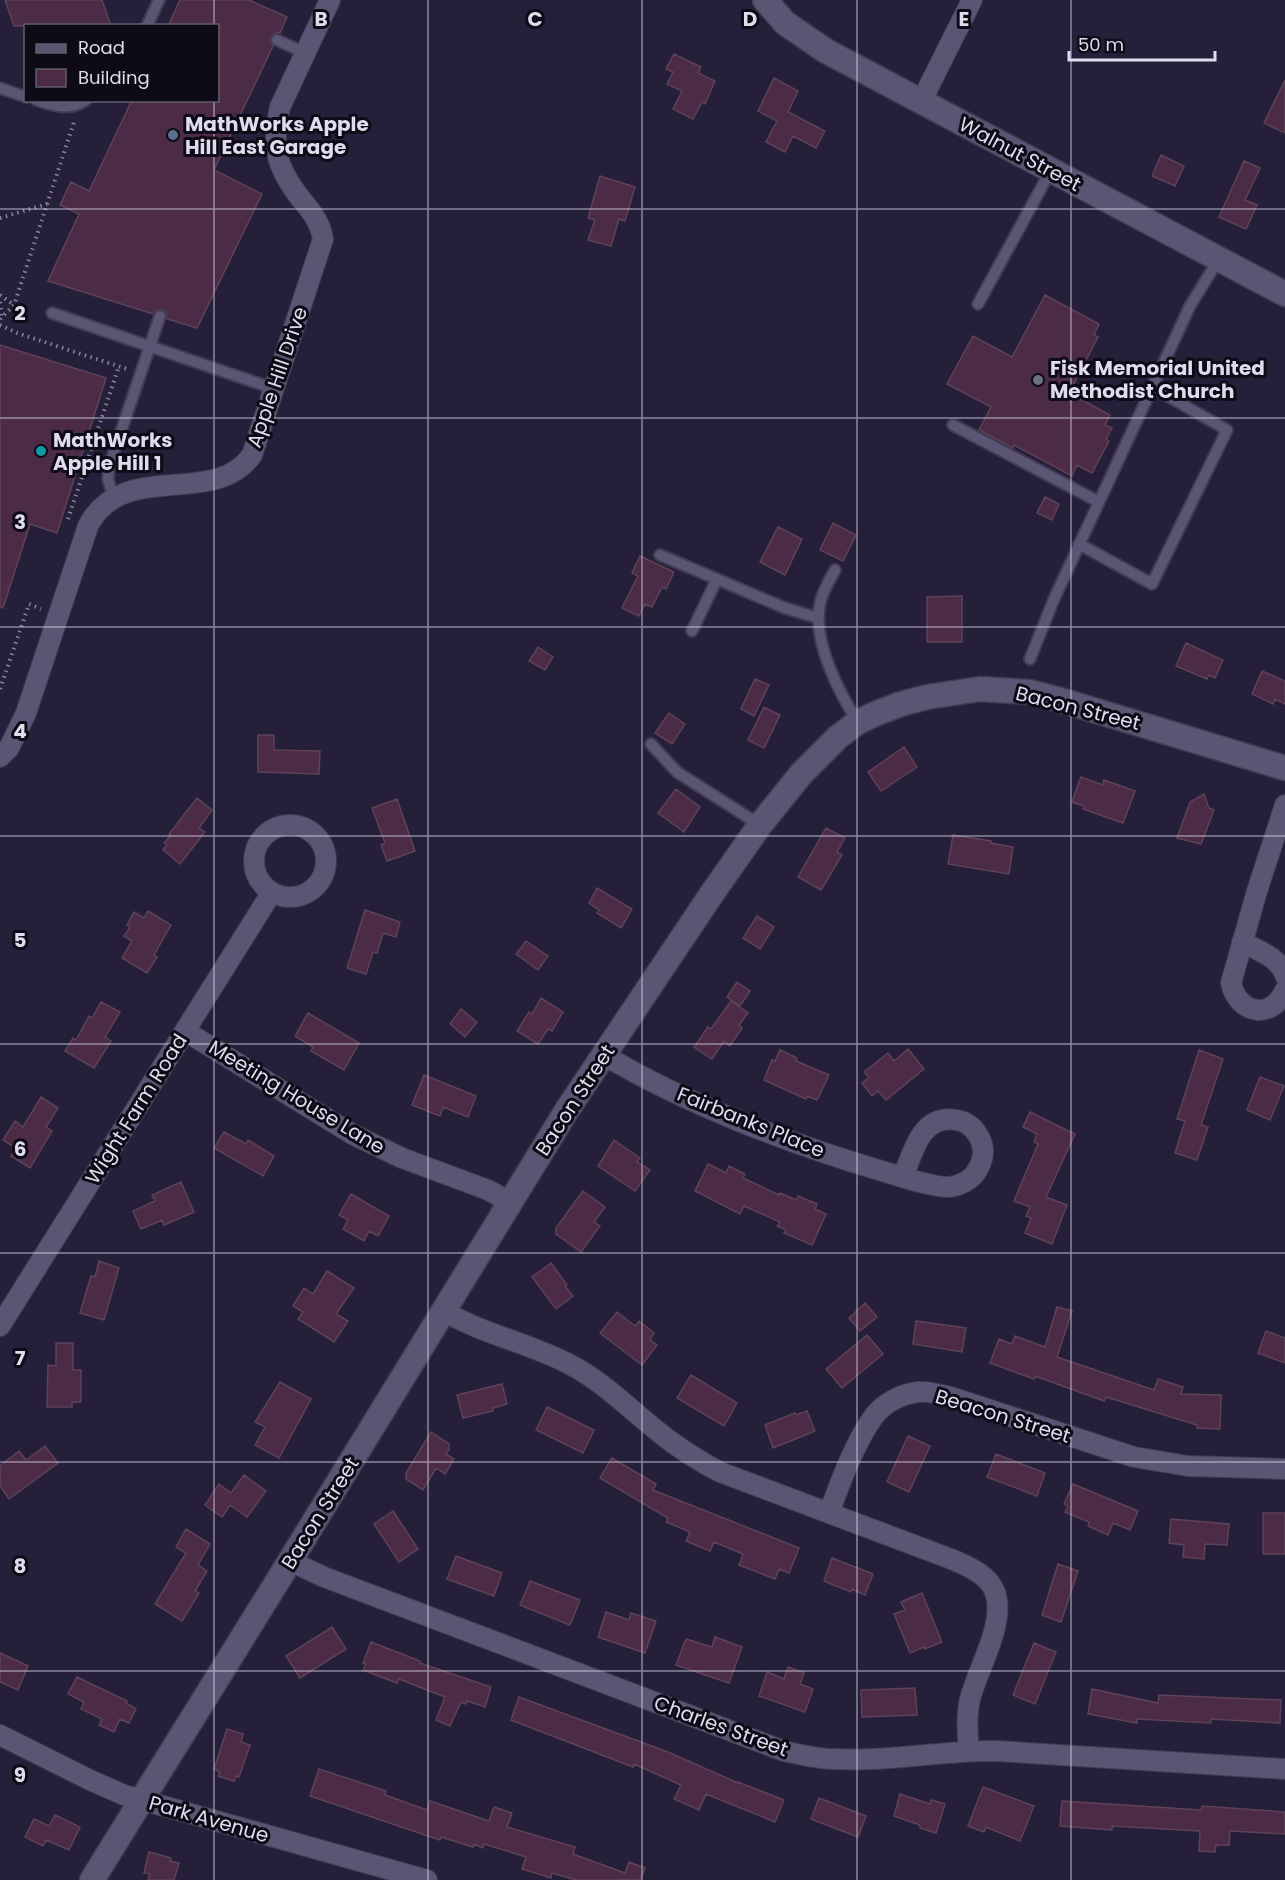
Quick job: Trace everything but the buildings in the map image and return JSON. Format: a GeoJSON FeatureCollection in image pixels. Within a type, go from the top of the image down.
{"type":"FeatureCollection","features":[{"type":"Feature","properties":{"kind":"street","name":"Apple Hill Drive"},"geometry":{"type":"LineString","coordinates":[[112,497],[144,488],[202,481],[233,473],[252,455],[323,240],[321,227],[315,216],[283,173],[274,142],[280,107],[330,0]]}},
{"type":"Feature","properties":{"kind":"street","name":"Walnut Street"},"geometry":{"type":"LineString","coordinates":[[765,0],[785,23],[826,51],[1285,294]]}},
{"type":"Feature","properties":{"kind":"street"},"geometry":{"type":"LineString","coordinates":[[921,102],[972,0]]}},
{"type":"Feature","properties":{"kind":"street"},"geometry":{"type":"LineString","coordinates":[[0,757],[9,748],[26,713],[88,526],[102,505],[112,497]]}},
{"type":"Feature","properties":{"kind":"street","name":"Bacon Street"},"geometry":{"type":"LineString","coordinates":[[92,1880],[510,1202],[604,1054],[760,825],[821,753],[858,722],[900,704],[927,697],[980,689],[1005,689],[1057,699],[1285,768]]}},
{"type":"Feature","properties":{"kind":"street"},"geometry":{"type":"LineString","coordinates":[[1285,805],[1231,983],[1238,1001],[1256,1010],[1275,1005],[1285,990]]}},
{"type":"Feature","properties":{"kind":"street","name":"Wight Farm Road"},"geometry":{"type":"LineString","coordinates":[[0,1326],[272,892]]}},
{"type":"Feature","properties":{"kind":"street"},"geometry":{"type":"LineString","coordinates":[[1242,942],[1274,959],[1281,965],[1285,975]]}},
{"type":"Feature","properties":{"kind":"street","name":"Meeting House Lane"},"geometry":{"type":"LineString","coordinates":[[185,1031],[368,1143],[402,1158],[468,1181],[510,1202]]}},
{"type":"Feature","properties":{"kind":"street","name":"Fairbanks Place"},"geometry":{"type":"LineString","coordinates":[[604,1054],[650,1081],[719,1112],[820,1150],[903,1177]]}},
{"type":"Feature","properties":{"kind":"street"},"geometry":{"type":"LineString","coordinates":[[444,1311],[483,1331],[570,1365],[609,1390],[694,1458],[720,1472],[969,1567],[986,1578],[994,1590],[998,1605],[997,1621],[971,1697],[967,1716],[969,1750]]}},
{"type":"Feature","properties":{"kind":"street","name":"Beacon Street"},"geometry":{"type":"LineString","coordinates":[[829,1513],[845,1472],[875,1415],[886,1404],[903,1395],[918,1392],[936,1393],[954,1398],[1106,1449],[1143,1459],[1188,1466],[1285,1469]]}},
{"type":"Feature","properties":{"kind":"street","name":"Charles Street"},"geometry":{"type":"LineString","coordinates":[[290,1561],[324,1577],[784,1751],[832,1759],[855,1760],[969,1750],[1029,1752],[1285,1769]]}},
{"type":"Feature","properties":{"kind":"street","name":"Park Avenue"},"geometry":{"type":"LineString","coordinates":[[0,1736],[106,1788],[427,1880]]}},
{"type":"Feature","properties":{"kind":"lane"},"geometry":{"type":"LineString","coordinates":[[148,24],[159,0]]}},
{"type":"Feature","properties":{"kind":"lane"},"geometry":{"type":"LineString","coordinates":[[277,40],[305,53]]}},
{"type":"Feature","properties":{"kind":"lane"},"geometry":{"type":"LineString","coordinates":[[0,88],[24,96]]}},
{"type":"Feature","properties":{"kind":"lane"},"geometry":{"type":"LineString","coordinates":[[41,102],[54,107],[68,107],[83,102]]}},
{"type":"Feature","properties":{"kind":"lane"},"geometry":{"type":"LineString","coordinates":[[978,304],[1051,171]]}},
{"type":"Feature","properties":{"kind":"lane"},"geometry":{"type":"LineString","coordinates":[[1030,659],[1054,599],[1190,306],[1220,260]]}},
{"type":"Feature","properties":{"kind":"lane"},"geometry":{"type":"LineString","coordinates":[[52,313],[275,389]]}},
{"type":"Feature","properties":{"kind":"lane"},"geometry":{"type":"LineString","coordinates":[[112,497],[108,479],[109,467],[160,316]]}},
{"type":"Feature","properties":{"kind":"lane"},"geometry":{"type":"LineString","coordinates":[[1079,544],[1152,584],[1227,430],[1152,387]]}},
{"type":"Feature","properties":{"kind":"lane"},"geometry":{"type":"LineString","coordinates":[[953,425],[1099,502]]}},
{"type":"Feature","properties":{"kind":"lane"},"geometry":{"type":"LineString","coordinates":[[660,555],[785,608],[819,618]]}},
{"type":"Feature","properties":{"kind":"lane"},"geometry":{"type":"LineString","coordinates":[[835,570],[819,605],[822,643],[832,674],[858,722]]}},
{"type":"Feature","properties":{"kind":"lane"},"geometry":{"type":"LineString","coordinates":[[692,631],[717,579]]}},
{"type":"Feature","properties":{"kind":"lane"},"geometry":{"type":"LineString","coordinates":[[651,744],[677,772],[760,825]]}},
{"type":"Feature","properties":{"kind":"path"},"geometry":{"type":"LineString","coordinates":[[1,319],[14,305],[83,102]]}},
{"type":"Feature","properties":{"kind":"path"},"geometry":{"type":"LineString","coordinates":[[0,218],[47,204]]}},
{"type":"Feature","properties":{"kind":"path"},"geometry":{"type":"LineString","coordinates":[[0,296],[14,305]]}},
{"type":"Feature","properties":{"kind":"path"},"geometry":{"type":"LineString","coordinates":[[0,302],[1,319]]}},
{"type":"Feature","properties":{"kind":"path"},"geometry":{"type":"LineString","coordinates":[[0,325],[17,333],[141,373]]}},
{"type":"Feature","properties":{"kind":"path"},"geometry":{"type":"LineString","coordinates":[[67,524],[119,366]]}},
{"type":"Feature","properties":{"kind":"path"},"geometry":{"type":"LineString","coordinates":[[0,690],[29,604],[43,610],[47,600]]}},
{"type":"Feature","properties":{"kind":"place","name":"MathWorks Apple Hill East Garage"},"geometry":{"type":"Point","coordinates":[173,135]}},
{"type":"Feature","properties":{"kind":"place","name":"Fisk Memorial United Methodist Church"},"geometry":{"type":"Point","coordinates":[1038,380]}},
{"type":"Feature","properties":{"kind":"place","name":"MathWorks Apple Hill 1"},"geometry":{"type":"Point","coordinates":[41,451]}}]}
